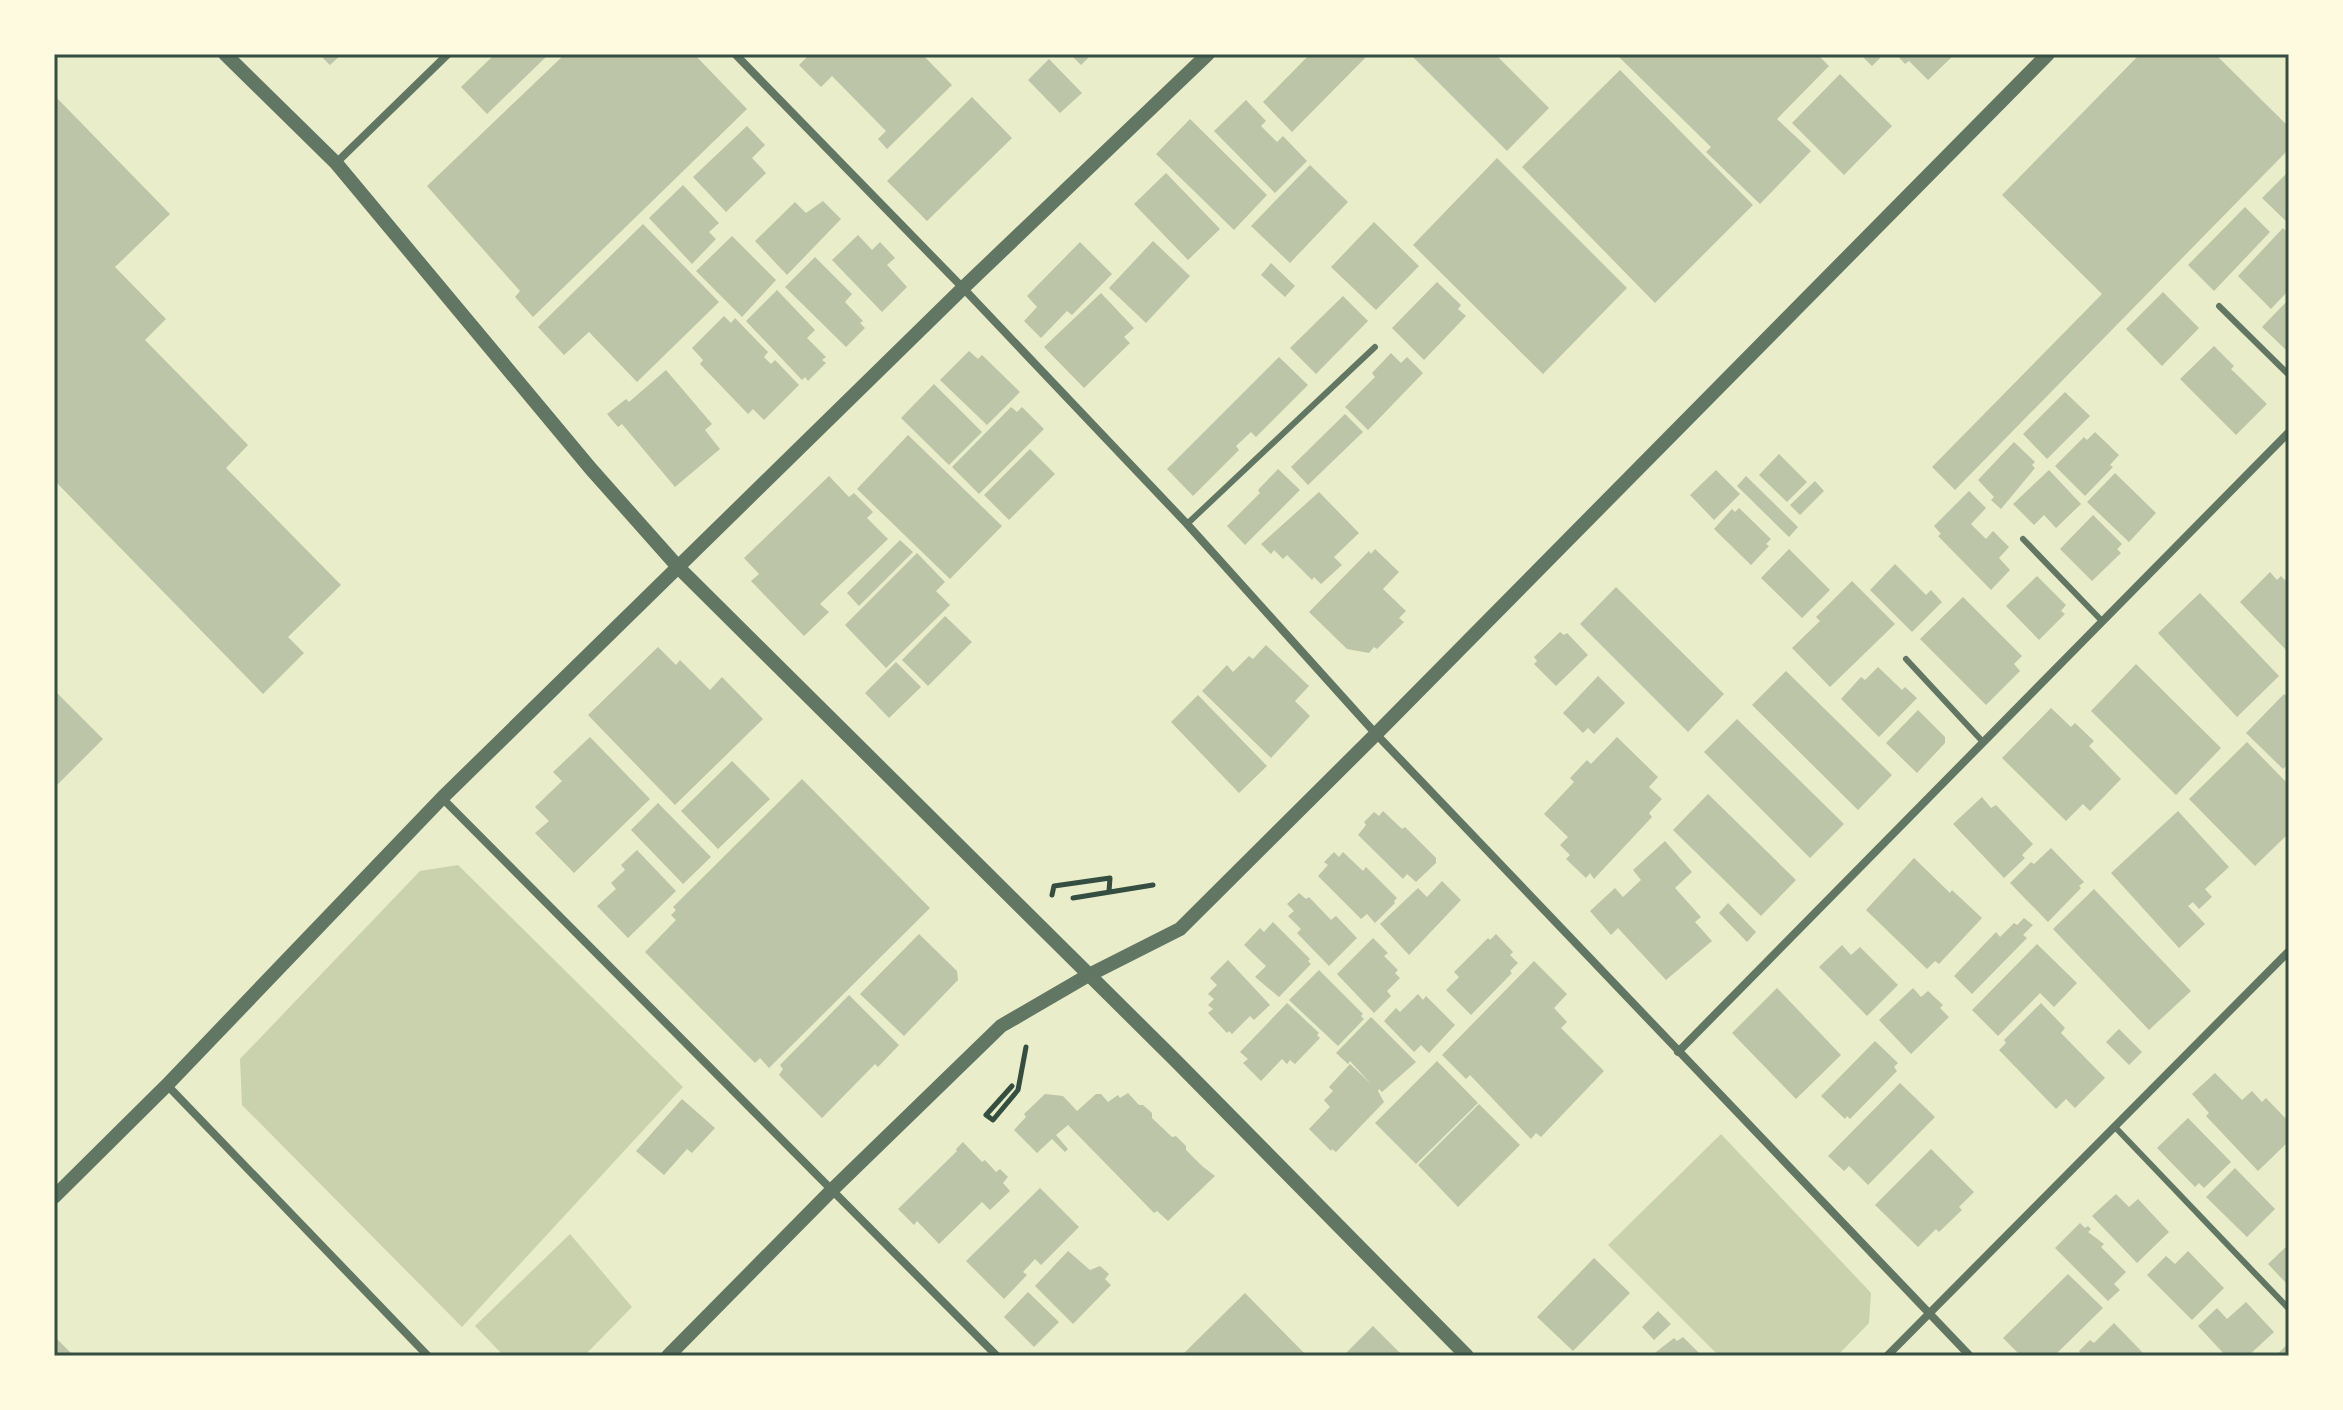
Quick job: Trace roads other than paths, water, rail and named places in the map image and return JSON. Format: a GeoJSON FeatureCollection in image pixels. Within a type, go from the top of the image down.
{"type":"FeatureCollection","features":[{"type":"Feature","properties":{"kind":"street"},"geometry":{"type":"LineString","coordinates":[[225,54],[336,163],[591,469],[679,568],[1175,1060],[1467,1356]]}},
{"type":"Feature","properties":{"kind":"street"},"geometry":{"type":"LineString","coordinates":[[336,163],[448,54]]}},
{"type":"Feature","properties":{"kind":"street"},"geometry":{"type":"LineString","coordinates":[[735,54],[1187,524],[1376,734],[1970,1356]]}},
{"type":"Feature","properties":{"kind":"street"},"geometry":{"type":"LineString","coordinates":[[54,1197],[167,1085],[442,798],[963,288],[1208,54]]}},
{"type":"Feature","properties":{"kind":"street"},"geometry":{"type":"LineString","coordinates":[[668,1356],[832,1190],[1001,1026],[1087,976],[1180,929],[2048,54]]}},
{"type":"Feature","properties":{"kind":"street"},"geometry":{"type":"LineString","coordinates":[[1678,1052],[2289,432]]}},
{"type":"Feature","properties":{"kind":"street"},"geometry":{"type":"LineString","coordinates":[[442,798],[997,1356]]}},
{"type":"Feature","properties":{"kind":"street"},"geometry":{"type":"LineString","coordinates":[[1887,1356],[2289,951]]}},
{"type":"Feature","properties":{"kind":"street"},"geometry":{"type":"LineString","coordinates":[[167,1085],[428,1356]]}},
{"type":"Feature","properties":{"kind":"lane"},"geometry":{"type":"LineString","coordinates":[[2219,306],[2289,375]]}},
{"type":"Feature","properties":{"kind":"lane"},"geometry":{"type":"LineString","coordinates":[[1187,524],[1375,347]]}},
{"type":"Feature","properties":{"kind":"lane"},"geometry":{"type":"LineString","coordinates":[[2023,539],[2102,621]]}},
{"type":"Feature","properties":{"kind":"lane"},"geometry":{"type":"LineString","coordinates":[[1906,659],[1983,742]]}},
{"type":"Feature","properties":{"kind":"lane"},"geometry":{"type":"LineString","coordinates":[[2115,1127],[2289,1309]]}}]}
